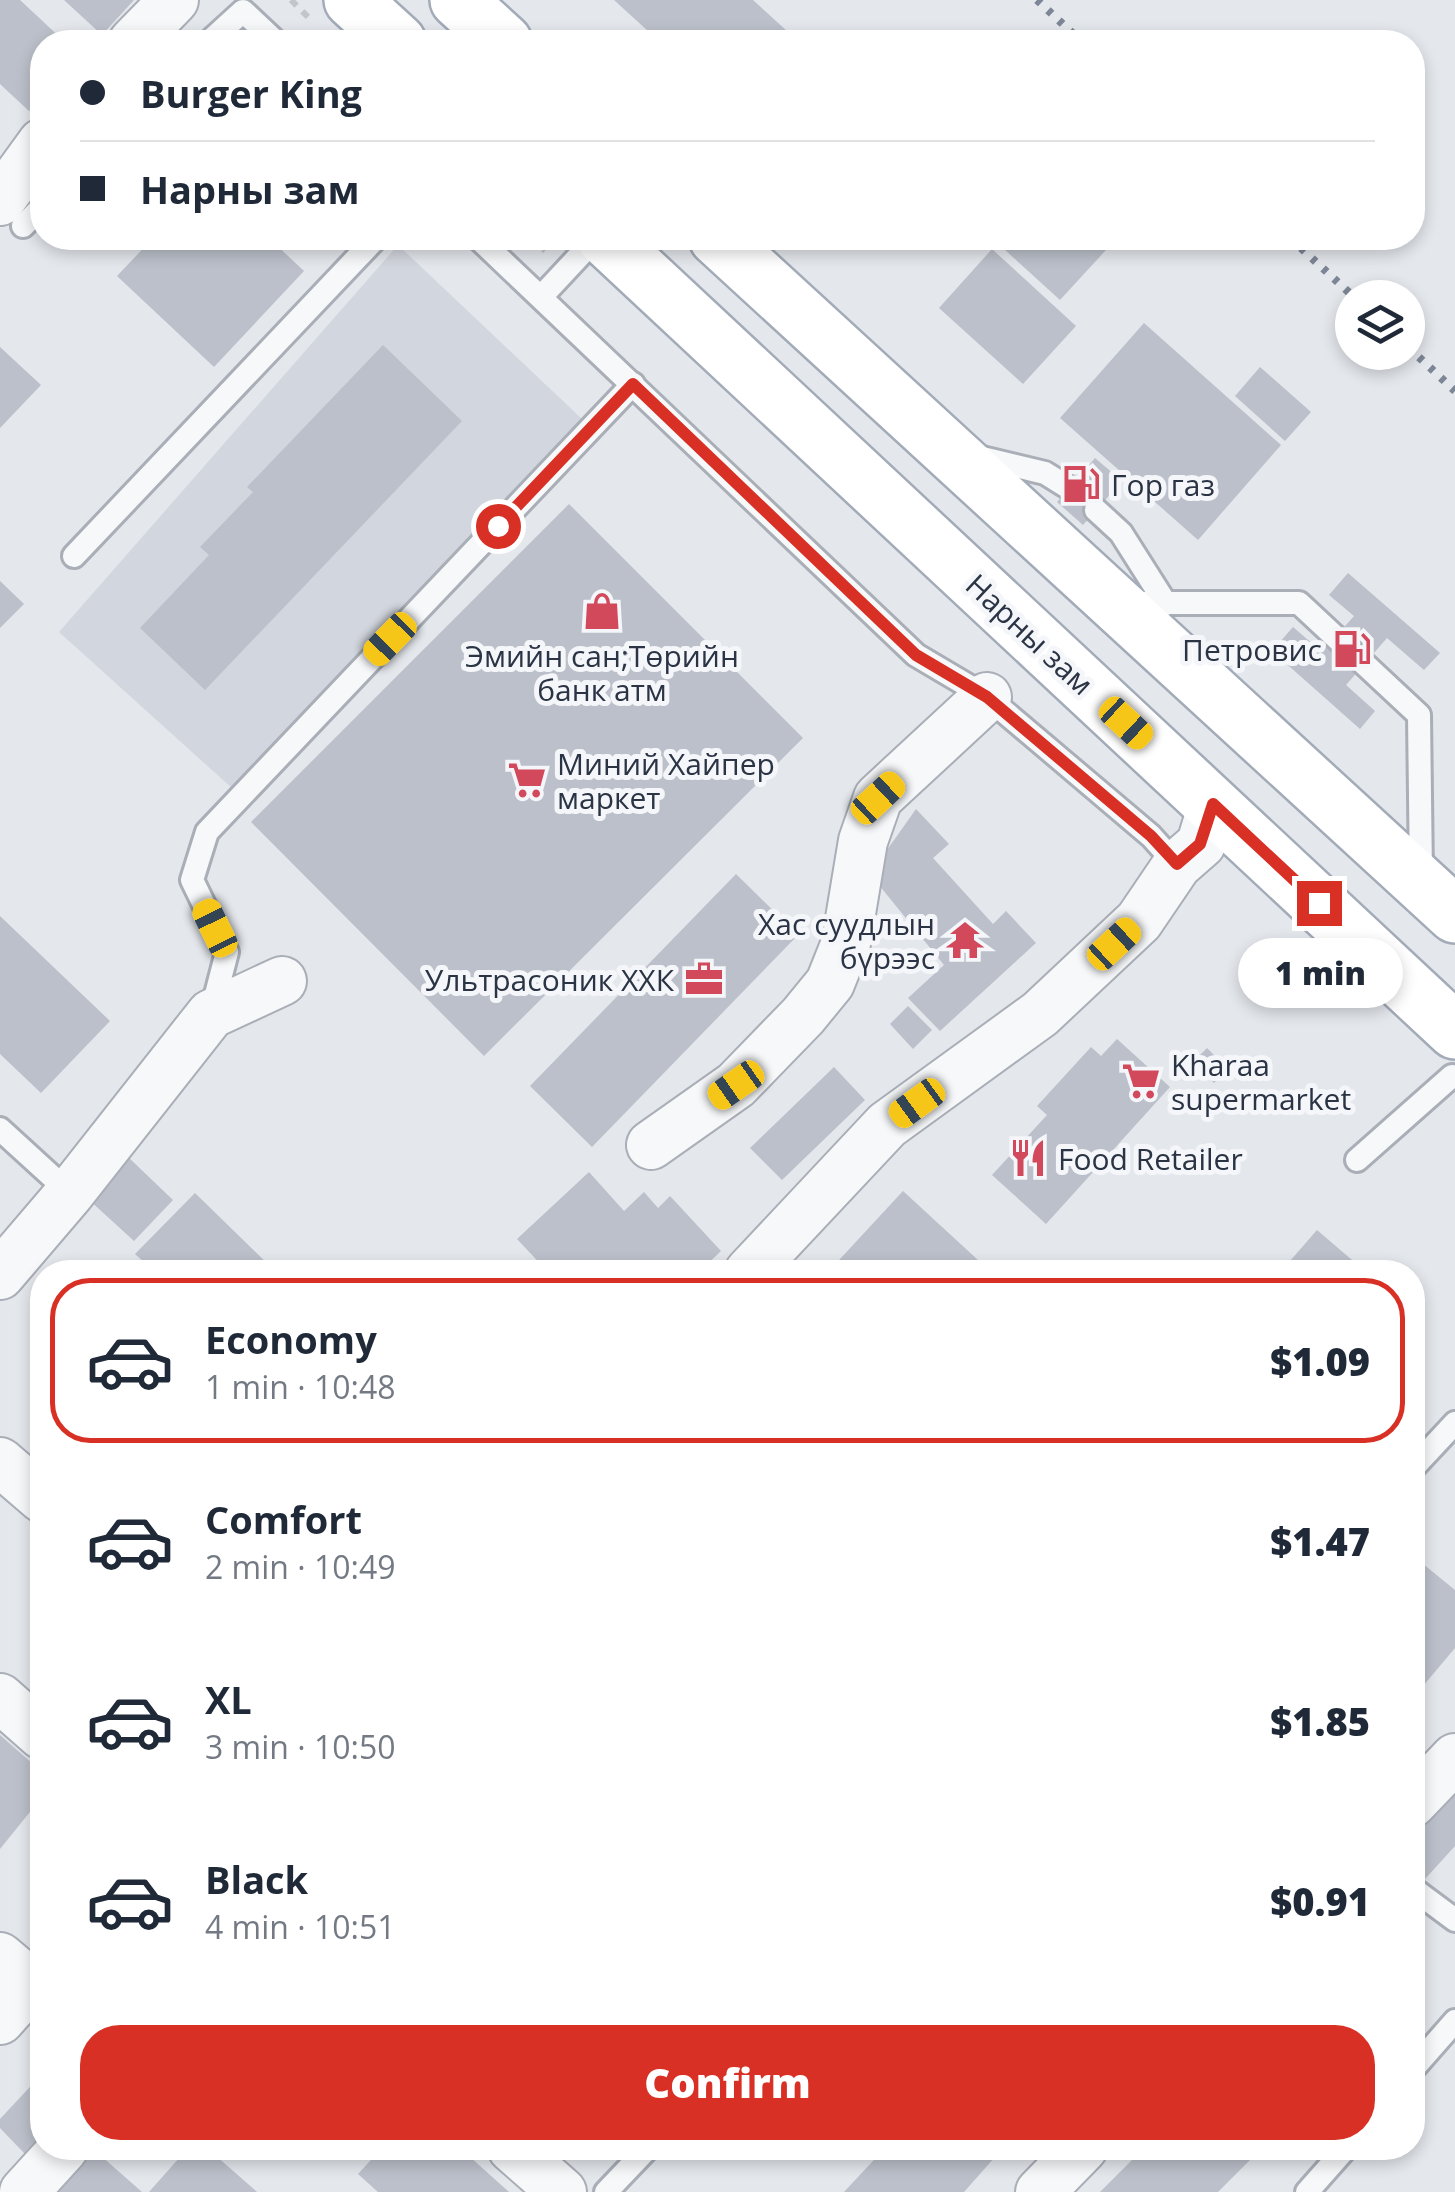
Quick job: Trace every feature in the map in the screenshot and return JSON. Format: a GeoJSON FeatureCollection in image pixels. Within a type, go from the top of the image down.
{"type":"FeatureCollection","features":[{"type":"Feature","properties":{"kind":"main road"},"geometry":{"type":"LineString","coordinates":[[352,0],[385,30]]}},
{"type":"Feature","properties":{"kind":"main road"},"geometry":{"type":"LineString","coordinates":[[408,30],[416,13],[436,0]]}},
{"type":"Feature","properties":{"kind":"main road"},"geometry":{"type":"LineString","coordinates":[[458,0],[491,30]]}},
{"type":"Feature","properties":{"kind":"main road","name":"Нарны зам"},"geometry":{"type":"LineString","coordinates":[[618,250],[1213,804],[1446,1049]]}},
{"type":"Feature","properties":{"kind":"main road"},"geometry":{"type":"LineString","coordinates":[[730,250],[950,452],[1141,603],[1438,900]]}},
{"type":"Feature","properties":{"kind":"street"},"geometry":{"type":"LineString","coordinates":[[145,30],[174,0]]}},
{"type":"Feature","properties":{"kind":"street"},"geometry":{"type":"LineString","coordinates":[[12,214],[30,171]]}},
{"type":"Feature","properties":{"kind":"street"},"geometry":{"type":"LineString","coordinates":[[651,1145],[736,1085],[830,983],[846,943],[864,841],[878,798],[987,697]]}},
{"type":"Feature","properties":{"kind":"street"},"geometry":{"type":"LineString","coordinates":[[760,1260],[887,1125],[1040,1014],[1139,921],[1177,864],[1200,844],[1213,804]]}},
{"type":"Feature","properties":{"kind":"street"},"geometry":{"type":"LineString","coordinates":[[0,1274],[70,1193],[212,1014],[282,980]]}},
{"type":"Feature","properties":{"kind":"street"},"geometry":{"type":"LineString","coordinates":[[0,1462],[30,1488]]}},
{"type":"Feature","properties":{"kind":"street"},"geometry":{"type":"LineString","coordinates":[[0,1698],[30,1724]]}},
{"type":"Feature","properties":{"kind":"street"},"geometry":{"type":"LineString","coordinates":[[1425,1789],[1455,1758]]}},
{"type":"Feature","properties":{"kind":"street"},"geometry":{"type":"LineString","coordinates":[[0,1956],[30,1982]]}},
{"type":"Feature","properties":{"kind":"street"},"geometry":{"type":"LineString","coordinates":[[0,2020],[30,1986]]}},
{"type":"Feature","properties":{"kind":"street"},"geometry":{"type":"LineString","coordinates":[[24,2192],[53,2160]]}},
{"type":"Feature","properties":{"kind":"street"},"geometry":{"type":"LineString","coordinates":[[526,2160],[562,2192]]}},
{"type":"Feature","properties":{"kind":"street"},"geometry":{"type":"LineString","coordinates":[[1040,2192],[1071,2160]]}},
{"type":"Feature","properties":{"kind":"lane"},"geometry":{"type":"LineString","coordinates":[[222,30],[244,12],[263,30]]}},
{"type":"Feature","properties":{"kind":"lane"},"geometry":{"type":"LineString","coordinates":[[74,556],[365,250]]}},
{"type":"Feature","properties":{"kind":"lane"},"geometry":{"type":"LineString","coordinates":[[491,250],[916,655],[987,697],[1151,836],[1177,864]]}},
{"type":"Feature","properties":{"kind":"lane"},"geometry":{"type":"LineString","coordinates":[[541,296],[585,250]]}},
{"type":"Feature","properties":{"kind":"lane"},"geometry":{"type":"LineString","coordinates":[[212,1014],[227,952],[192,880],[207,832],[633,384]]}},
{"type":"Feature","properties":{"kind":"lane"},"geometry":{"type":"LineString","coordinates":[[950,452],[1045,473],[1069,488]]}},
{"type":"Feature","properties":{"kind":"lane"},"geometry":{"type":"LineString","coordinates":[[1096,510],[1121,532],[1141,603],[1299,603],[1420,715],[1438,900]]}},
{"type":"Feature","properties":{"kind":"lane"},"geometry":{"type":"LineString","coordinates":[[1358,1160],[1446,1049]]}},
{"type":"Feature","properties":{"kind":"lane"},"geometry":{"type":"LineString","coordinates":[[0,1130],[70,1193]]}},
{"type":"Feature","properties":{"kind":"lane"},"geometry":{"type":"LineString","coordinates":[[1425,1455],[1455,1423]]}},
{"type":"Feature","properties":{"kind":"lane"},"geometry":{"type":"LineString","coordinates":[[1425,1898],[1455,1920]]}},
{"type":"Feature","properties":{"kind":"lane"},"geometry":{"type":"LineString","coordinates":[[1425,2055],[1455,2021]]}},
{"type":"Feature","properties":{"kind":"lane"},"geometry":{"type":"LineString","coordinates":[[606,2192],[637,2160]]}},
{"type":"Feature","properties":{"kind":"lane"},"geometry":{"type":"LineString","coordinates":[[1308,2192],[1336,2160]]}},
{"type":"Feature","properties":{"kind":"shaded area"},"geometry":{"type":"Polygon","coordinates":[[[394,250],[403,250],[582,419],[233,789],[59,632],[394,250]]]}},
{"type":"Feature","properties":{"kind":"building"},"geometry":{"type":"Polygon","coordinates":[[[0,0],[20,0],[52,30],[30,30],[30,110],[0,84],[0,0]]]}},
{"type":"Feature","properties":{"kind":"building"},"geometry":{"type":"Polygon","coordinates":[[[64,0],[134,0],[107,30],[97,30],[64,0]]]}},
{"type":"Feature","properties":{"kind":"building"},"geometry":{"type":"Polygon","coordinates":[[[614,0],[753,0],[786,30],[647,30],[614,0]]]}},
{"type":"Feature","properties":{"kind":"building"},"geometry":{"type":"Polygon","coordinates":[[[142,250],[282,250],[304,271],[214,367],[117,276],[142,250]]]}},
{"type":"Feature","properties":{"kind":"building"},"geometry":{"type":"Polygon","coordinates":[[[993,250],[1076,326],[1023,384],[939,308],[993,250]]]}},
{"type":"Feature","properties":{"kind":"building"},"geometry":{"type":"Polygon","coordinates":[[[1005,250],[1106,250],[1060,300],[1005,250]]]}},
{"type":"Feature","properties":{"kind":"building"},"geometry":{"type":"Polygon","coordinates":[[[1144,323],[1281,445],[1198,540],[1060,418],[1144,323]]]}},
{"type":"Feature","properties":{"kind":"building"},"geometry":{"type":"Polygon","coordinates":[[[383,345],[462,421],[205,690],[140,628],[209,555],[200,547],[253,492],[247,487],[383,345]]]}},
{"type":"Feature","properties":{"kind":"building"},"geometry":{"type":"Polygon","coordinates":[[[0,347],[41,385],[0,428],[0,347]]]}},
{"type":"Feature","properties":{"kind":"building"},"geometry":{"type":"Polygon","coordinates":[[[1260,367],[1311,412],[1285,441],[1235,396],[1260,367]]]}},
{"type":"Feature","properties":{"kind":"building"},"geometry":{"type":"Polygon","coordinates":[[[1095,458],[1122,481],[1083,525],[1057,502],[1095,458]]]}},
{"type":"Feature","properties":{"kind":"building","name":"Миний Хайпер маркет"},"geometry":{"type":"Polygon","coordinates":[[[569,504],[803,738],[484,1056],[251,822],[569,504]]]}},
{"type":"Feature","properties":{"kind":"building"},"geometry":{"type":"Polygon","coordinates":[[[1348,573],[1440,653],[1424,670],[1387,638],[1346,685],[1375,711],[1360,729],[1272,651],[1293,627],[1322,652],[1354,616],[1329,595],[1348,573]]]}},
{"type":"Feature","properties":{"kind":"building"},"geometry":{"type":"Polygon","coordinates":[[[0,581],[24,604],[0,628],[0,581]]]}},
{"type":"Feature","properties":{"kind":"building","name":"Хас суудлын бүрээс"},"geometry":{"type":"Polygon","coordinates":[[[916,809],[949,844],[933,858],[993,924],[1006,911],[1036,943],[940,1031],[908,998],[944,965],[870,874],[916,809]]]}},
{"type":"Feature","properties":{"kind":"building"},"geometry":{"type":"Polygon","coordinates":[[[736,874],[798,935],[592,1147],[530,1086],[736,874]]]}},
{"type":"Feature","properties":{"kind":"building"},"geometry":{"type":"Polygon","coordinates":[[[0,916],[110,1021],[41,1093],[0,1054],[0,916]]]}},
{"type":"Feature","properties":{"kind":"building"},"geometry":{"type":"Polygon","coordinates":[[[908,1006],[932,1030],[913,1049],[890,1024],[908,1006]]]}},
{"type":"Feature","properties":{"kind":"building"},"geometry":{"type":"Polygon","coordinates":[[[1117,1039],[1170,1087],[1046,1224],[992,1175],[1047,1115],[1037,1106],[1091,1047],[1101,1056],[1117,1039]]]}},
{"type":"Feature","properties":{"kind":"building"},"geometry":{"type":"Polygon","coordinates":[[[1207,1048],[1228,1069],[1214,1083],[1193,1062],[1207,1048]]]}},
{"type":"Feature","properties":{"kind":"building"},"geometry":{"type":"Polygon","coordinates":[[[834,1067],[865,1100],[782,1180],[750,1148],[834,1067]]]}},
{"type":"Feature","properties":{"kind":"building"},"geometry":{"type":"Polygon","coordinates":[[[127,1156],[173,1200],[134,1241],[87,1198],[127,1156]]]}},
{"type":"Feature","properties":{"kind":"building"},"geometry":{"type":"Polygon","coordinates":[[[589,1172],[624,1211],[644,1192],[658,1208],[670,1196],[721,1251],[712,1260],[537,1260],[517,1239],[589,1172]]]}},
{"type":"Feature","properties":{"kind":"building"},"geometry":{"type":"Polygon","coordinates":[[[903,1191],[978,1260],[839,1260],[903,1191]]]}},
{"type":"Feature","properties":{"kind":"building"},"geometry":{"type":"Polygon","coordinates":[[[195,1193],[264,1260],[142,1260],[135,1254],[195,1193]]]}},
{"type":"Feature","properties":{"kind":"building"},"geometry":{"type":"Polygon","coordinates":[[[1317,1230],[1352,1260],[1291,1260],[1317,1230]]]}},
{"type":"Feature","properties":{"kind":"building"},"geometry":{"type":"Polygon","coordinates":[[[1425,1566],[1455,1590],[1455,1648],[1425,1684],[1425,1566]]]}},
{"type":"Feature","properties":{"kind":"building"},"geometry":{"type":"Polygon","coordinates":[[[0,1735],[30,1761],[30,1812],[0,1849],[0,1735]]]}},
{"type":"Feature","properties":{"kind":"building"},"geometry":{"type":"Polygon","coordinates":[[[1455,1785],[1455,1846],[1425,1879],[1425,1817],[1455,1785]]]}},
{"type":"Feature","properties":{"kind":"building"},"geometry":{"type":"Polygon","coordinates":[[[30,2087],[30,2148],[25,2154],[0,2128],[0,2119],[30,2087]]]}},
{"type":"Feature","properties":{"kind":"building"},"geometry":{"type":"Polygon","coordinates":[[[71,2160],[106,2160],[142,2192],[42,2192],[71,2160]]]}},
{"type":"Feature","properties":{"kind":"building"},"geometry":{"type":"Polygon","coordinates":[[[177,2160],[221,2160],[257,2192],[149,2192],[177,2160]]]}},
{"type":"Feature","properties":{"kind":"building"},"geometry":{"type":"Polygon","coordinates":[[[371,2160],[473,2160],[509,2192],[378,2192],[358,2174],[371,2160]]]}},
{"type":"Feature","properties":{"kind":"building"},"geometry":{"type":"Polygon","coordinates":[[[874,2160],[992,2160],[964,2192],[844,2192],[874,2160]]]}},
{"type":"Feature","properties":{"kind":"building"},"geometry":{"type":"Polygon","coordinates":[[[1132,2160],[1250,2160],[1218,2192],[1100,2192],[1132,2160]]]}},
{"type":"Feature","properties":{"kind":"railway"},"geometry":{"type":"LineString","coordinates":[[1037,0],[1069,30]]}},
{"type":"Feature","properties":{"kind":"railway"},"geometry":{"type":"LineString","coordinates":[[1303,250],[1336,280]]}},
{"type":"Feature","properties":{"kind":"railway"},"geometry":{"type":"LineString","coordinates":[[1425,363],[1455,391]]}},
{"type":"Feature","properties":{"kind":"place","name":"Гор газ"},"geometry":{"type":"Point","coordinates":[1081,484]}},
{"type":"Feature","properties":{"kind":"place","name":"Эмийн сан;Төрийн банк атм"},"geometry":{"type":"Point","coordinates":[602,611]}},
{"type":"Feature","properties":{"kind":"place","name":"Петровис"},"geometry":{"type":"Point","coordinates":[1352,649]}},
{"type":"Feature","properties":{"kind":"place","name":"Миний Хайпер маркет"},"geometry":{"type":"Point","coordinates":[527,780]}},
{"type":"Feature","properties":{"kind":"place","name":"Хас суудлын бүрээс"},"geometry":{"type":"Point","coordinates":[965,940]}},
{"type":"Feature","properties":{"kind":"place","name":"Ультрасоник ХХК"},"geometry":{"type":"Point","coordinates":[704,979]}},
{"type":"Feature","properties":{"kind":"place","name":"Kharaa supermarket"},"geometry":{"type":"Point","coordinates":[1141,1081]}},
{"type":"Feature","properties":{"kind":"place","name":"Food Retailer"},"geometry":{"type":"Point","coordinates":[1028,1158]}},
{"type":"Feature","properties":{"kind":"route"},"geometry":{"type":"LineString","coordinates":[[498,526],[633,384],[916,655],[987,697],[1151,836],[1177,864],[1200,844],[1213,804],[1319,903]]}}]}
